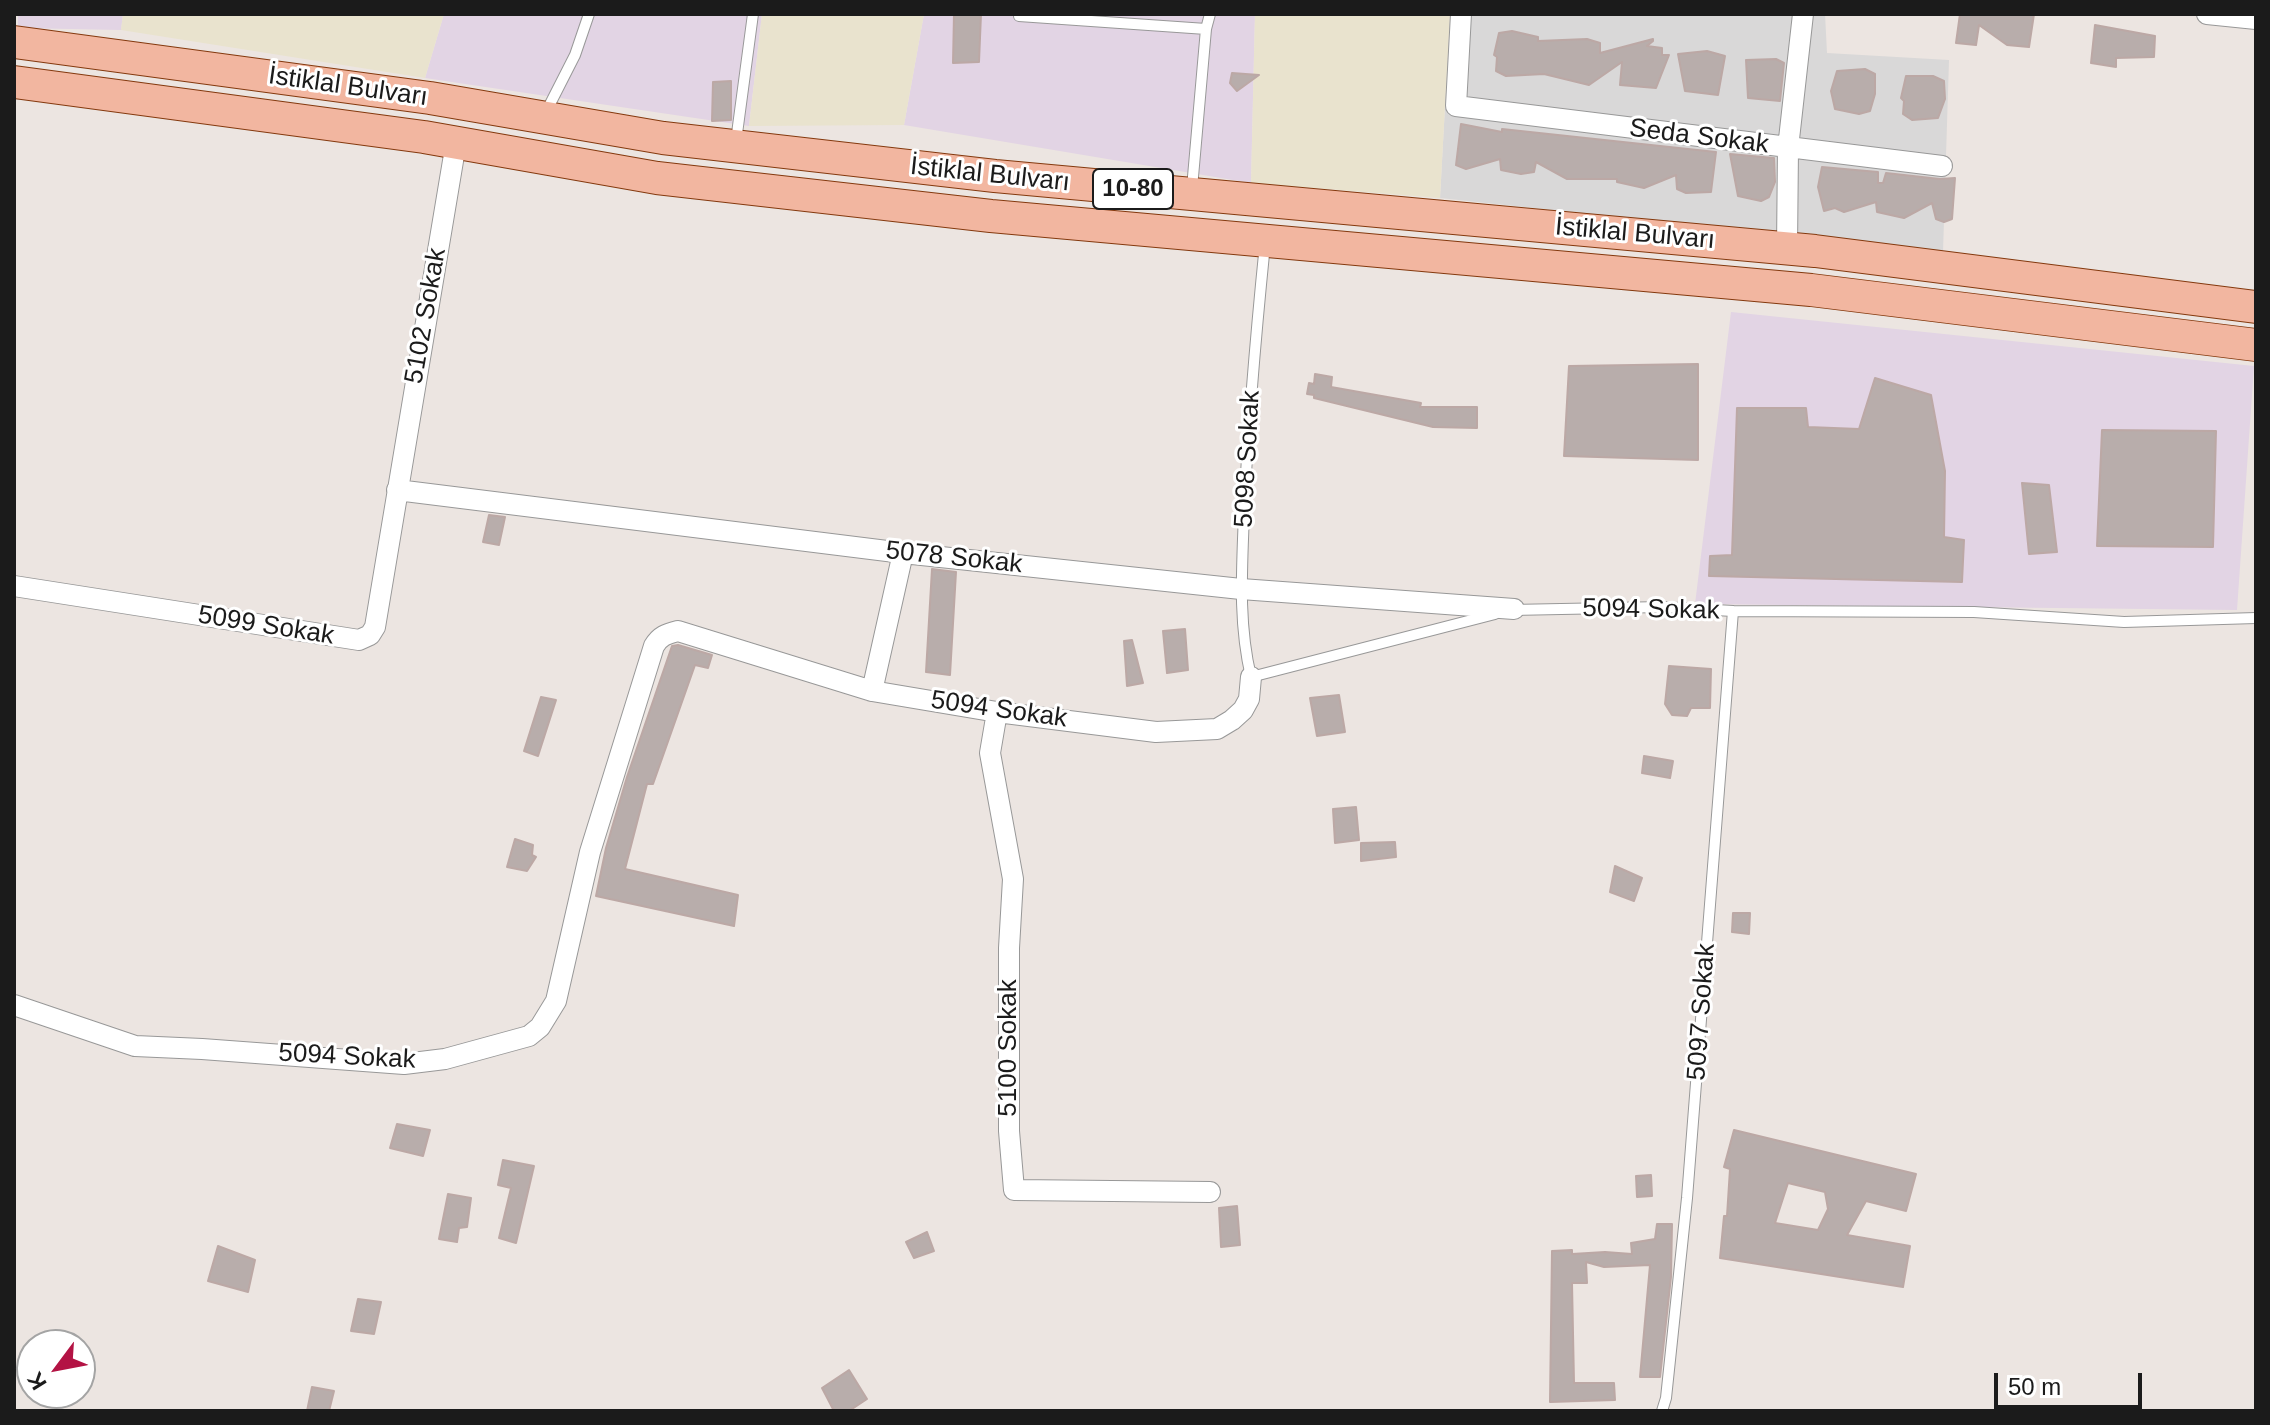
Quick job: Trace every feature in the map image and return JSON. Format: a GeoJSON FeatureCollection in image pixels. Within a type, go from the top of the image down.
{"type":"FeatureCollection","features":[{"type":"Feature","properties":{"kind":"main road","name":"İstiklal Bulvarı"},"geometry":{"type":"LineString","coordinates":[[14,42],[414,95],[663,138],[735,147],[995,176],[1787,248],[2256,307]]}},
{"type":"Feature","properties":{"kind":"main road","name":"İstiklal Bulvarı"},"geometry":{"type":"LineString","coordinates":[[14,82],[456,143],[657,178],[991,216],[1811,290],[2256,345]]}},
{"type":"Feature","properties":{"kind":"street","name":"Seda Sokak"},"geometry":{"type":"LineString","coordinates":[[1461,14],[1456,106],[1942,166]]}},
{"type":"Feature","properties":{"kind":"street"},"geometry":{"type":"LineString","coordinates":[[1787,248],[1788,148],[1803,14]]}},
{"type":"Feature","properties":{"kind":"street"},"geometry":{"type":"LineString","coordinates":[[2207,14],[2256,19]]}},
{"type":"Feature","properties":{"kind":"street","name":"5102 Sokak"},"geometry":{"type":"LineString","coordinates":[[397,490],[456,143]]}},
{"type":"Feature","properties":{"kind":"street","name":"5078 Sokak"},"geometry":{"type":"LineString","coordinates":[[397,490],[903,553],[1241,589],[1514,609]]}},
{"type":"Feature","properties":{"kind":"street","name":"5099 Sokak"},"geometry":{"type":"LineString","coordinates":[[14,586],[359,640],[370,635],[375,627],[397,490]]}},
{"type":"Feature","properties":{"kind":"street"},"geometry":{"type":"LineString","coordinates":[[872,691],[903,553]]}},
{"type":"Feature","properties":{"kind":"street","name":"5094 Sokak"},"geometry":{"type":"LineString","coordinates":[[14,1005],[135,1046],[404,1064],[445,1059],[529,1036],[540,1027],[556,1001],[590,852],[654,646],[660,637],[678,631],[872,691],[997,712],[1156,732],[1217,729],[1243,710],[1249,699],[1251,677]]}},
{"type":"Feature","properties":{"kind":"street","name":"5100 Sokak"},"geometry":{"type":"LineString","coordinates":[[997,712],[990,753],[1013,879],[1009,948],[1009,1131],[1014,1190],[1210,1192]]}},
{"type":"Feature","properties":{"kind":"lane"},"geometry":{"type":"LineString","coordinates":[[544,117],[575,55],[589,14]]}},
{"type":"Feature","properties":{"kind":"lane"},"geometry":{"type":"LineString","coordinates":[[735,147],[753,14]]}},
{"type":"Feature","properties":{"kind":"lane"},"geometry":{"type":"LineString","coordinates":[[1019,14],[1206,29]]}},
{"type":"Feature","properties":{"kind":"lane"},"geometry":{"type":"LineString","coordinates":[[1191,194],[1206,29],[1210,14]]}},
{"type":"Feature","properties":{"kind":"lane","name":"5098 Sokak"},"geometry":{"type":"LineString","coordinates":[[1251,677],[1243,642],[1241,589],[1246,454],[1266,241]]}},
{"type":"Feature","properties":{"kind":"lane","name":"5094 Sokak"},"geometry":{"type":"LineString","coordinates":[[1251,677],[1514,609],[1662,607],[1733,611],[1974,612],[2124,622],[2256,618]]}},
{"type":"Feature","properties":{"kind":"lane","name":"5097 Sokak"},"geometry":{"type":"LineString","coordinates":[[1662,1411],[1666,1398],[1687,1198],[1733,611]]}},
{"type":"Feature","properties":{"kind":"shaded area"},"geometry":{"type":"Polygon","coordinates":[[[18,14],[123,14],[121,30],[18,28],[18,14]]]}},
{"type":"Feature","properties":{"kind":"shaded area"},"geometry":{"type":"Polygon","coordinates":[[[123,14],[444,14],[425,78],[121,30],[123,14]]]}},
{"type":"Feature","properties":{"kind":"shaded area"},"geometry":{"type":"Polygon","coordinates":[[[444,14],[762,14],[749,126],[425,78],[444,14]]]}},
{"type":"Feature","properties":{"kind":"shaded area"},"geometry":{"type":"Polygon","coordinates":[[[762,14],[924,14],[904,125],[749,126],[762,14]]]}},
{"type":"Feature","properties":{"kind":"shaded area"},"geometry":{"type":"Polygon","coordinates":[[[924,14],[1255,14],[1251,183],[904,125],[924,14]]]}},
{"type":"Feature","properties":{"kind":"shaded area"},"geometry":{"type":"Polygon","coordinates":[[[1255,14],[1450,14],[1440,198],[1251,183],[1255,14]]]}},
{"type":"Feature","properties":{"kind":"shaded area"},"geometry":{"type":"Polygon","coordinates":[[[1450,14],[1825,14],[1827,53],[1949,60],[1943,252],[1440,198],[1450,14]]]}},
{"type":"Feature","properties":{"kind":"shaded area"},"geometry":{"type":"Polygon","coordinates":[[[1731,312],[2254,366],[2237,610],[1695,604],[1731,312]]]}},
{"type":"Feature","properties":{"kind":"building"},"geometry":{"type":"Polygon","coordinates":[[[954,14],[981,14],[979,62],[953,63],[954,14]]]}},
{"type":"Feature","properties":{"kind":"building"},"geometry":{"type":"Polygon","coordinates":[[[1960,14],[2034,14],[2029,47],[2007,45],[1979,25],[1976,45],[1956,43],[1960,14]]]}},
{"type":"Feature","properties":{"kind":"building"},"geometry":{"type":"Polygon","coordinates":[[[2095,25],[2155,36],[2154,57],[2116,58],[2116,67],[2091,63],[2095,25]]]}},
{"type":"Feature","properties":{"kind":"building"},"geometry":{"type":"Polygon","coordinates":[[[1512,31],[1538,37],[1538,41],[1587,39],[1600,43],[1600,53],[1653,39],[1647,46],[1662,48],[1662,55],[1669,55],[1656,88],[1620,85],[1622,62],[1589,85],[1544,74],[1506,76],[1496,71],[1497,57],[1494,55],[1499,33],[1512,31]]]}},
{"type":"Feature","properties":{"kind":"building"},"geometry":{"type":"Polygon","coordinates":[[[1707,51],[1725,56],[1718,95],[1685,91],[1678,54],[1707,51]]]}},
{"type":"Feature","properties":{"kind":"building"},"geometry":{"type":"Polygon","coordinates":[[[1776,59],[1784,63],[1780,101],[1748,98],[1746,60],[1776,59]]]}},
{"type":"Feature","properties":{"kind":"building"},"geometry":{"type":"Polygon","coordinates":[[[1865,69],[1875,74],[1875,94],[1870,111],[1859,114],[1835,109],[1831,91],[1837,71],[1865,69]]]}},
{"type":"Feature","properties":{"kind":"building"},"geometry":{"type":"Polygon","coordinates":[[[1232,73],[1259,75],[1237,91],[1230,83],[1232,73]]]}},
{"type":"Feature","properties":{"kind":"building"},"geometry":{"type":"Polygon","coordinates":[[[1906,76],[1933,76],[1944,81],[1945,99],[1938,118],[1912,120],[1903,114],[1904,101],[1901,98],[1906,76]]]}},
{"type":"Feature","properties":{"kind":"building"},"geometry":{"type":"Polygon","coordinates":[[[731,81],[731,120],[712,121],[713,82],[731,81]]]}},
{"type":"Feature","properties":{"kind":"building"},"geometry":{"type":"Polygon","coordinates":[[[1461,124],[1502,132],[1502,129],[1716,152],[1711,192],[1686,193],[1677,189],[1676,175],[1644,188],[1617,182],[1617,179],[1567,179],[1536,162],[1534,172],[1521,174],[1501,170],[1500,159],[1466,169],[1456,165],[1461,124]]]}},
{"type":"Feature","properties":{"kind":"building"},"geometry":{"type":"Polygon","coordinates":[[[1730,154],[1774,158],[1775,182],[1769,197],[1761,201],[1738,196],[1730,154]]]}},
{"type":"Feature","properties":{"kind":"building"},"geometry":{"type":"Polygon","coordinates":[[[1822,167],[1878,172],[1878,183],[1883,183],[1886,173],[1955,178],[1952,219],[1944,222],[1936,219],[1932,203],[1904,218],[1877,212],[1876,202],[1844,212],[1835,208],[1824,211],[1818,187],[1822,167]]]}},
{"type":"Feature","properties":{"kind":"building"},"geometry":{"type":"Polygon","coordinates":[[[1698,364],[1698,460],[1564,456],[1569,366],[1698,364]]]}},
{"type":"Feature","properties":{"kind":"building"},"geometry":{"type":"Polygon","coordinates":[[[1315,374],[1332,377],[1331,387],[1421,403],[1420,407],[1477,407],[1477,428],[1433,427],[1314,398],[1314,395],[1307,394],[1309,383],[1314,384],[1315,374]]]}},
{"type":"Feature","properties":{"kind":"building"},"geometry":{"type":"Polygon","coordinates":[[[1875,378],[1931,395],[1945,471],[1944,537],[1964,540],[1962,582],[1709,576],[1710,556],[1732,555],[1737,408],[1806,408],[1808,427],[1859,429],[1875,378]]]}},
{"type":"Feature","properties":{"kind":"building"},"geometry":{"type":"Polygon","coordinates":[[[2102,430],[2216,431],[2213,547],[2097,546],[2102,430]]]}},
{"type":"Feature","properties":{"kind":"building"},"geometry":{"type":"Polygon","coordinates":[[[2022,483],[2049,485],[2057,552],[2029,554],[2022,483]]]}},
{"type":"Feature","properties":{"kind":"building"},"geometry":{"type":"Polygon","coordinates":[[[489,515],[505,517],[499,545],[483,542],[489,515]]]}},
{"type":"Feature","properties":{"kind":"building"},"geometry":{"type":"Polygon","coordinates":[[[932,569],[956,572],[950,675],[926,672],[932,569]]]}},
{"type":"Feature","properties":{"kind":"building"},"geometry":{"type":"Polygon","coordinates":[[[1185,629],[1188,670],[1167,673],[1163,631],[1185,629]]]}},
{"type":"Feature","properties":{"kind":"building"},"geometry":{"type":"Polygon","coordinates":[[[1132,640],[1143,683],[1127,686],[1124,641],[1132,640]]]}},
{"type":"Feature","properties":{"kind":"building"},"geometry":{"type":"Polygon","coordinates":[[[672,646],[712,655],[708,668],[695,665],[653,784],[647,784],[625,869],[738,895],[734,926],[596,896],[606,848],[627,777],[672,646]]]}},
{"type":"Feature","properties":{"kind":"building"},"geometry":{"type":"Polygon","coordinates":[[[1669,666],[1711,669],[1710,708],[1691,708],[1687,716],[1672,715],[1665,704],[1669,666]]]}},
{"type":"Feature","properties":{"kind":"building"},"geometry":{"type":"Polygon","coordinates":[[[1339,695],[1345,732],[1317,736],[1310,698],[1339,695]]]}},
{"type":"Feature","properties":{"kind":"building"},"geometry":{"type":"Polygon","coordinates":[[[541,697],[556,700],[538,756],[524,751],[541,697]]]}},
{"type":"Feature","properties":{"kind":"building"},"geometry":{"type":"Polygon","coordinates":[[[1644,756],[1673,761],[1670,778],[1642,773],[1644,756]]]}},
{"type":"Feature","properties":{"kind":"building"},"geometry":{"type":"Polygon","coordinates":[[[1356,807],[1359,840],[1335,843],[1333,809],[1356,807]]]}},
{"type":"Feature","properties":{"kind":"building"},"geometry":{"type":"Polygon","coordinates":[[[515,839],[533,845],[532,855],[536,857],[527,871],[507,867],[515,839]]]}},
{"type":"Feature","properties":{"kind":"building"},"geometry":{"type":"Polygon","coordinates":[[[1395,842],[1396,857],[1361,861],[1361,843],[1395,842]]]}},
{"type":"Feature","properties":{"kind":"building"},"geometry":{"type":"Polygon","coordinates":[[[1615,866],[1642,878],[1634,901],[1610,892],[1615,866]]]}},
{"type":"Feature","properties":{"kind":"building"},"geometry":{"type":"Polygon","coordinates":[[[1733,913],[1750,913],[1749,934],[1732,932],[1733,913]]]}},
{"type":"Feature","properties":{"kind":"building"},"geometry":{"type":"Polygon","coordinates":[[[397,1124],[430,1130],[423,1156],[390,1148],[397,1124]]]}},
{"type":"Feature","properties":{"kind":"building"},"geometry":{"type":"Polygon","coordinates":[[[1734,1130],[1916,1174],[1906,1211],[1866,1201],[1847,1235],[1910,1246],[1903,1287],[1720,1258],[1730,1169],[1724,1167],[1734,1130]],[[1788,1183],[1775,1223],[1818,1230],[1828,1209],[1825,1192],[1788,1183]]]}},
{"type":"Feature","properties":{"kind":"building"},"geometry":{"type":"Polygon","coordinates":[[[503,1160],[534,1166],[516,1243],[499,1238],[511,1188],[498,1185],[503,1160]]]}},
{"type":"Feature","properties":{"kind":"building"},"geometry":{"type":"Polygon","coordinates":[[[1651,1175],[1652,1196],[1637,1197],[1636,1176],[1651,1175]]]}},
{"type":"Feature","properties":{"kind":"building"},"geometry":{"type":"Polygon","coordinates":[[[448,1194],[471,1198],[467,1227],[459,1228],[457,1242],[439,1239],[448,1194]]]}},
{"type":"Feature","properties":{"kind":"building"},"geometry":{"type":"Polygon","coordinates":[[[1237,1206],[1240,1245],[1221,1247],[1219,1208],[1237,1206]]]}},
{"type":"Feature","properties":{"kind":"building"},"geometry":{"type":"Polygon","coordinates":[[[1657,1224],[1672,1224],[1671,1277],[1660,1377],[1640,1377],[1650,1265],[1604,1267],[1586,1262],[1587,1283],[1572,1283],[1574,1383],[1614,1383],[1615,1400],[1550,1402],[1552,1251],[1632,1254],[1631,1243],[1655,1239],[1657,1224]]]}},
{"type":"Feature","properties":{"kind":"building"},"geometry":{"type":"Polygon","coordinates":[[[927,1232],[934,1251],[914,1258],[906,1242],[927,1232]]]}},
{"type":"Feature","properties":{"kind":"building"},"geometry":{"type":"Polygon","coordinates":[[[218,1246],[255,1260],[248,1292],[208,1281],[218,1246]]]}},
{"type":"Feature","properties":{"kind":"building"},"geometry":{"type":"Polygon","coordinates":[[[358,1299],[381,1302],[374,1334],[351,1331],[358,1299]]]}},
{"type":"Feature","properties":{"kind":"building"},"geometry":{"type":"Polygon","coordinates":[[[849,1370],[867,1399],[849,1411],[834,1411],[822,1388],[849,1370]]]}},
{"type":"Feature","properties":{"kind":"building"},"geometry":{"type":"Polygon","coordinates":[[[312,1387],[334,1391],[329,1411],[307,1411],[312,1387]]]}}]}
